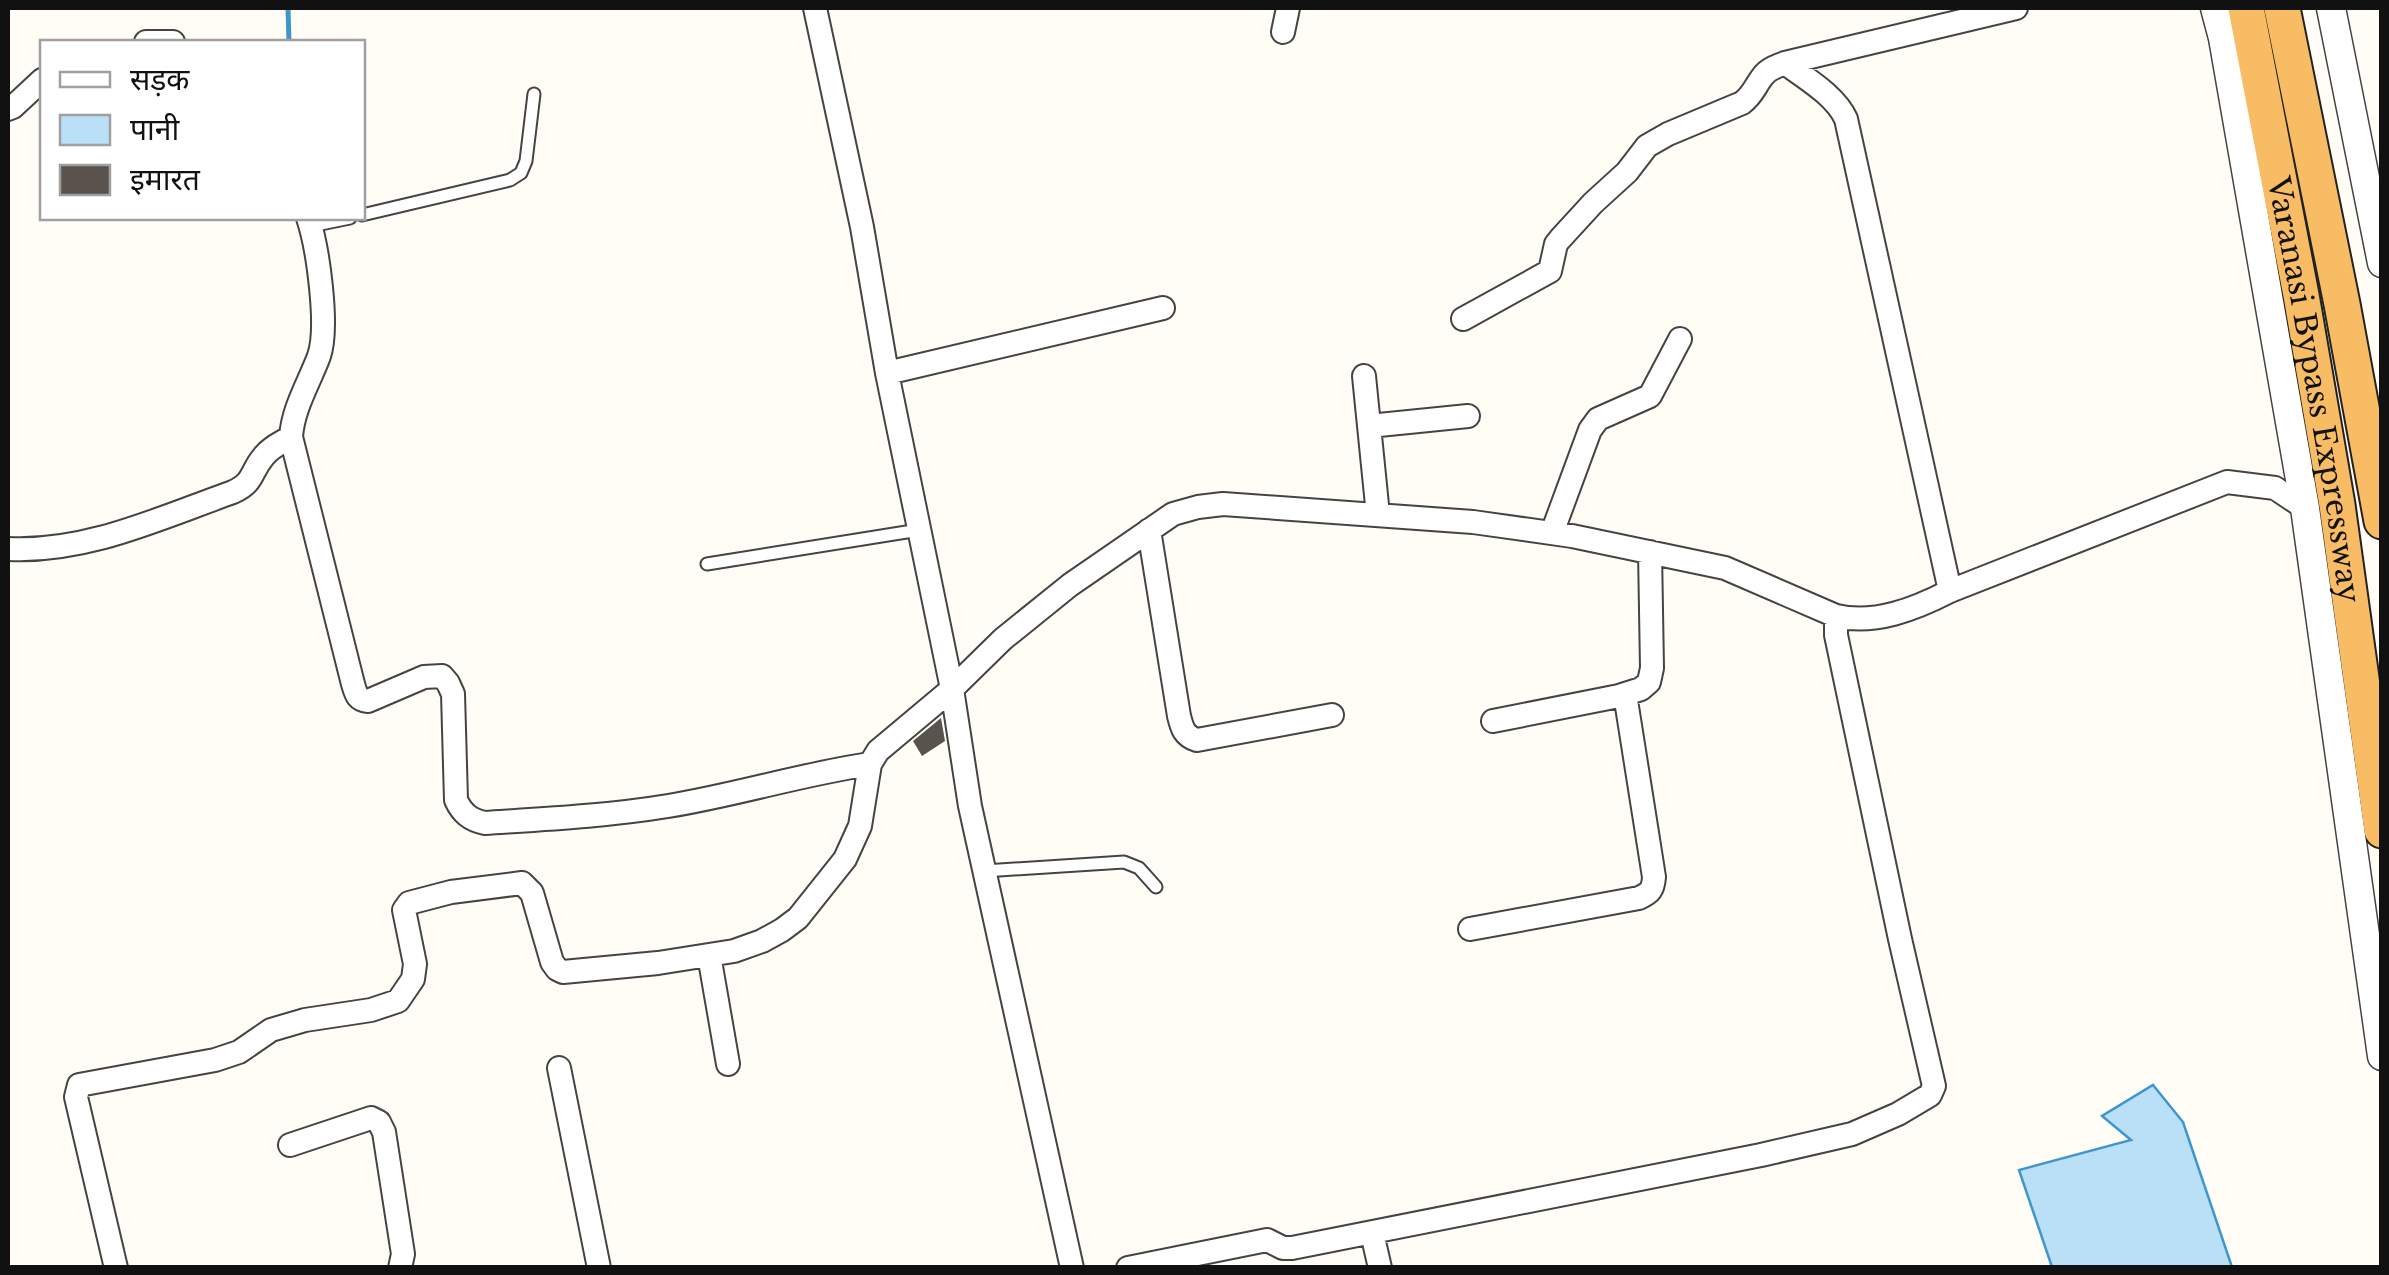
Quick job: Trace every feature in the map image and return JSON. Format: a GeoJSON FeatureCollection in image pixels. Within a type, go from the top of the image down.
{"type":"FeatureCollection","features":[{"type":"Feature","properties":{"kind":"highway","name":"Varanasi Bypass Expressway"},"geometry":{"type":"LineString","coordinates":[[2246,8],[2337,504],[2382,830]]}},
{"type":"Feature","properties":{"kind":"highway","name":"Varanasi Bypass Expressway"},"geometry":{"type":"LineString","coordinates":[[2282,8],[2382,522]]}},
{"type":"Feature","properties":{"kind":"street"},"geometry":{"type":"LineString","coordinates":[[815,8],[952,689],[970,806],[1072,1268]]}},
{"type":"Feature","properties":{"kind":"street"},"geometry":{"type":"LineString","coordinates":[[1282,32],[1288,8]]}},
{"type":"Feature","properties":{"kind":"street"},"geometry":{"type":"LineString","coordinates":[[1463,319],[1550,271],[1556,244],[1627,172],[1647,146],[1742,103],[1764,74],[1785,63],[2016,8]]}},
{"type":"Feature","properties":{"kind":"street"},"geometry":{"type":"LineString","coordinates":[[2215,8],[2305,508],[2372,916],[2382,1056]]}},
{"type":"Feature","properties":{"kind":"street"},"geometry":{"type":"LineString","coordinates":[[2331,8],[2382,262]]}},
{"type":"Feature","properties":{"kind":"street"},"geometry":{"type":"LineString","coordinates":[[1785,63],[1841,108],[1846,119],[1950,591]]}},
{"type":"Feature","properties":{"kind":"street"},"geometry":{"type":"LineString","coordinates":[[8,109],[40,82]]}},
{"type":"Feature","properties":{"kind":"street"},"geometry":{"type":"LineString","coordinates":[[310,222],[324,330],[320,354],[301,396],[292,437],[357,696],[368,701],[424,677],[442,676],[448,682],[453,694],[456,800],[460,809],[474,821],[484,823],[608,814],[720,797],[824,771],[870,764]]}},
{"type":"Feature","properties":{"kind":"street"},"geometry":{"type":"LineString","coordinates":[[887,373],[1162,308]]}},
{"type":"Feature","properties":{"kind":"street"},"geometry":{"type":"LineString","coordinates":[[1552,533],[1590,430],[1598,418],[1650,396],[1680,339]]}},
{"type":"Feature","properties":{"kind":"street"},"geometry":{"type":"LineString","coordinates":[[1364,376],[1378,515]]}},
{"type":"Feature","properties":{"kind":"street"},"geometry":{"type":"LineString","coordinates":[[1369,426],[1468,416]]}},
{"type":"Feature","properties":{"kind":"street"},"geometry":{"type":"LineString","coordinates":[[8,548],[46,549],[94,540],[232,492],[251,481],[268,452],[292,437]]}},
{"type":"Feature","properties":{"kind":"street"},"geometry":{"type":"LineString","coordinates":[[116,1268],[76,1097],[79,1085],[215,1060],[238,1052],[271,1030],[398,1001],[413,979],[415,964],[404,910],[409,903],[451,892],[522,883],[532,892],[552,962],[564,972],[658,963],[734,951],[762,941],[798,918],[845,859],[860,826],[870,764],[878,751],[952,689],[1002,639],[1070,585],[1173,514],[1223,504],[1474,522],[1552,533],[1725,568],[1836,616],[1868,619],[1919,606],[2227,482],[2274,488],[2305,508]]}},
{"type":"Feature","properties":{"kind":"street"},"geometry":{"type":"LineString","coordinates":[[1148,530],[1183,732],[1197,740],[1332,715]]}},
{"type":"Feature","properties":{"kind":"street"},"geometry":{"type":"LineString","coordinates":[[1493,721],[1641,690],[1649,682],[1650,552]]}},
{"type":"Feature","properties":{"kind":"street"},"geometry":{"type":"LineString","coordinates":[[1128,1268],[1266,1240],[1286,1249],[1372,1234],[1761,1155],[1852,1134],[1930,1095],[1934,1086],[1836,636],[1836,616]]}},
{"type":"Feature","properties":{"kind":"street"},"geometry":{"type":"LineString","coordinates":[[1470,929],[1638,898],[1653,888],[1625,694]]}},
{"type":"Feature","properties":{"kind":"street"},"geometry":{"type":"LineString","coordinates":[[708,955],[728,1064]]}},
{"type":"Feature","properties":{"kind":"street"},"geometry":{"type":"LineString","coordinates":[[559,1068],[599,1268]]}},
{"type":"Feature","properties":{"kind":"street"},"geometry":{"type":"LineString","coordinates":[[290,1144],[371,1118],[379,1122],[384,1132],[403,1254],[400,1268]]}},
{"type":"Feature","properties":{"kind":"street"},"geometry":{"type":"LineString","coordinates":[[1372,1234],[1380,1268]]}},
{"type":"Feature","properties":{"kind":"lane"},"geometry":{"type":"LineString","coordinates":[[365,214],[510,180],[521,173],[534,94]]}},
{"type":"Feature","properties":{"kind":"lane"},"geometry":{"type":"LineString","coordinates":[[707,564],[920,530]]}},
{"type":"Feature","properties":{"kind":"lane"},"geometry":{"type":"LineString","coordinates":[[984,871],[1124,862],[1138,868],[1156,887]]}},
{"type":"Feature","properties":{"kind":"water"},"geometry":{"type":"Polygon","coordinates":[[[2153,1085],[2183,1122],[2232,1267],[2052,1267],[2019,1170],[2131,1140],[2102,1116],[2153,1085]]]}},
{"type":"Feature","properties":{"kind":"building"},"geometry":{"type":"Polygon","coordinates":[[[941,718],[945,741],[922,756],[913,741],[941,718]]]}},
{"type":"Feature","properties":{"kind":"waterway"},"geometry":{"type":"LineString","coordinates":[[288,8],[289,40]]}}]}
